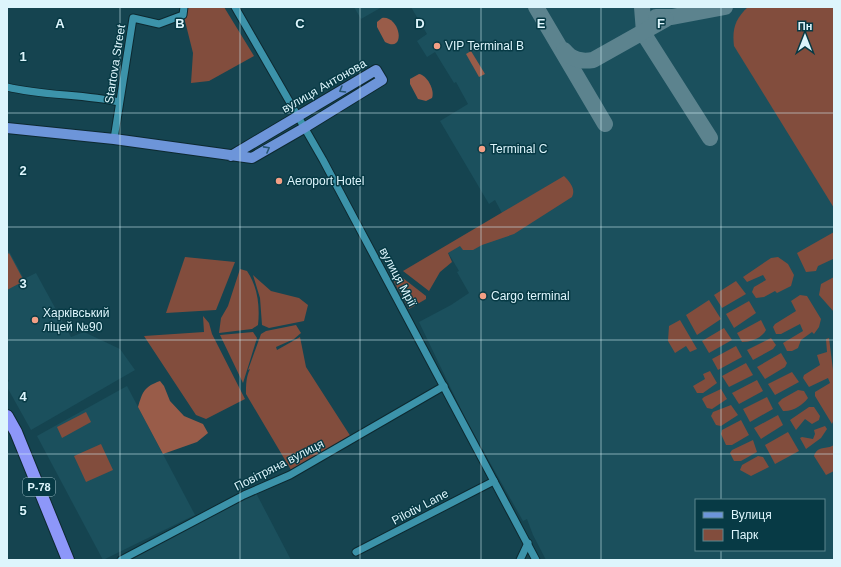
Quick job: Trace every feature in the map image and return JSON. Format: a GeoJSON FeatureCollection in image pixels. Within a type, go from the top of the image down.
{"type":"FeatureCollection","features":[{"type":"Feature","properties":{"kind":"highway","name":"Р-78"},"geometry":{"type":"LineString","coordinates":[[7,416],[16,432],[68,560]]}},
{"type":"Feature","properties":{"kind":"main road","name":"вулиця Антонова"},"geometry":{"type":"LineString","coordinates":[[7,128],[114,139],[230,156],[252,158],[382,80],[376,70],[230,156]]}},
{"type":"Feature","properties":{"kind":"street","name":"Startova Street"},"geometry":{"type":"LineString","coordinates":[[114,139],[133,18],[159,24],[183,15],[184,7]]}},
{"type":"Feature","properties":{"kind":"street","name":"вулиця Мрії"},"geometry":{"type":"LineString","coordinates":[[235,7],[341,193],[536,560]]}},
{"type":"Feature","properties":{"kind":"street"},"geometry":{"type":"LineString","coordinates":[[7,86],[33,93],[102,98],[119,102]]}},
{"type":"Feature","properties":{"kind":"street","name":"Повітряна вулиця"},"geometry":{"type":"LineString","coordinates":[[121,560],[244,495],[290,475],[444,386]]}},
{"type":"Feature","properties":{"kind":"street","name":"Pilotiv Lane"},"geometry":{"type":"LineString","coordinates":[[356,552],[494,481]]}},
{"type":"Feature","properties":{"kind":"street"},"geometry":{"type":"LineString","coordinates":[[520,560],[528,543]]}},
{"type":"Feature","properties":{"kind":"shaded area"},"geometry":{"type":"Polygon","coordinates":[[[354,7],[382,7],[361,19],[354,7]]]}},
{"type":"Feature","properties":{"kind":"shaded area"},"geometry":{"type":"Polygon","coordinates":[[[411,7],[834,7],[834,560],[546,560],[533,535],[527,519],[523,521],[467,422],[419,322],[451,305],[469,293],[457,272],[459,271],[446,249],[503,215],[495,200],[489,204],[440,121],[468,104],[456,82],[454,83],[435,52],[427,57],[417,41],[427,34],[411,7]]]}},
{"type":"Feature","properties":{"kind":"shaded area"},"geometry":{"type":"Polygon","coordinates":[[[382,18],[393,22],[397,27],[398,39],[396,43],[392,44],[385,42],[377,27],[377,22],[382,18]]]}},
{"type":"Feature","properties":{"kind":"shaded area"},"geometry":{"type":"Polygon","coordinates":[[[471,51],[485,74],[479,77],[466,54],[471,51]]]}},
{"type":"Feature","properties":{"kind":"shaded area"},"geometry":{"type":"Polygon","coordinates":[[[419,74],[425,77],[430,83],[433,95],[432,98],[426,101],[418,99],[410,84],[410,79],[419,74]]]}},
{"type":"Feature","properties":{"kind":"shaded area"},"geometry":{"type":"Polygon","coordinates":[[[9,251],[24,279],[36,273],[71,337],[84,332],[120,349],[135,370],[31,430],[7,387],[7,383],[9,381],[7,377],[7,252],[9,251]]]}},
{"type":"Feature","properties":{"kind":"shaded area"},"geometry":{"type":"Polygon","coordinates":[[[160,381],[164,386],[170,401],[184,416],[203,424],[208,433],[197,442],[163,454],[138,407],[145,390],[151,385],[160,381]]]}},
{"type":"Feature","properties":{"kind":"shaded area"},"geometry":{"type":"Polygon","coordinates":[[[127,386],[195,515],[103,560],[37,436],[127,386]]]}},
{"type":"Feature","properties":{"kind":"shaded area"},"geometry":{"type":"Polygon","coordinates":[[[256,493],[291,560],[130,560],[256,493]]]}},
{"type":"Feature","properties":{"kind":"green space"},"geometry":{"type":"Polygon","coordinates":[[[187,7],[224,7],[254,56],[209,81],[191,83],[193,53],[184,17],[187,15],[187,7]]]}},
{"type":"Feature","properties":{"kind":"green space"},"geometry":{"type":"Polygon","coordinates":[[[748,7],[834,7],[834,208],[734,46],[735,25],[737,20],[748,7]]]}},
{"type":"Feature","properties":{"kind":"green space"},"geometry":{"type":"Polygon","coordinates":[[[564,176],[573,188],[572,197],[514,234],[482,245],[473,250],[463,250],[460,246],[448,253],[452,262],[440,272],[429,291],[403,271],[564,176]]]}},
{"type":"Feature","properties":{"kind":"green space"},"geometry":{"type":"Polygon","coordinates":[[[834,232],[834,260],[833,259],[818,266],[816,271],[806,272],[797,253],[834,232]]]}},
{"type":"Feature","properties":{"kind":"green space"},"geometry":{"type":"Polygon","coordinates":[[[9,253],[24,281],[7,290],[7,255],[9,253]]]}},
{"type":"Feature","properties":{"kind":"green space"},"geometry":{"type":"Polygon","coordinates":[[[185,257],[235,262],[216,310],[166,313],[185,257]]]}},
{"type":"Feature","properties":{"kind":"green space"},"geometry":{"type":"Polygon","coordinates":[[[778,257],[788,264],[794,275],[791,286],[777,293],[775,291],[764,297],[756,298],[752,292],[754,287],[766,280],[763,275],[747,282],[743,277],[771,258],[778,257]]]}},
{"type":"Feature","properties":{"kind":"green space"},"geometry":{"type":"Polygon","coordinates":[[[240,269],[247,271],[256,290],[259,311],[258,325],[252,329],[219,333],[221,318],[228,306],[240,269]]]}},
{"type":"Feature","properties":{"kind":"green space"},"geometry":{"type":"Polygon","coordinates":[[[253,275],[271,291],[299,298],[308,305],[304,321],[269,328],[262,325],[260,298],[253,275]]]}},
{"type":"Feature","properties":{"kind":"green space"},"geometry":{"type":"Polygon","coordinates":[[[399,275],[426,296],[426,299],[409,309],[394,282],[396,277],[399,275]]]}},
{"type":"Feature","properties":{"kind":"green space"},"geometry":{"type":"Polygon","coordinates":[[[834,277],[834,312],[819,295],[821,284],[834,277]]]}},
{"type":"Feature","properties":{"kind":"green space"},"geometry":{"type":"Polygon","coordinates":[[[736,281],[746,294],[722,308],[714,295],[736,281]]]}},
{"type":"Feature","properties":{"kind":"green space"},"geometry":{"type":"Polygon","coordinates":[[[800,295],[807,296],[821,319],[819,327],[814,334],[812,332],[801,340],[798,348],[792,351],[787,351],[783,343],[803,331],[800,324],[781,334],[776,334],[773,327],[775,324],[796,311],[791,301],[800,295]]]}},
{"type":"Feature","properties":{"kind":"green space"},"geometry":{"type":"Polygon","coordinates":[[[709,300],[721,319],[697,335],[686,315],[709,300]]]}},
{"type":"Feature","properties":{"kind":"green space"},"geometry":{"type":"Polygon","coordinates":[[[749,301],[756,313],[734,328],[726,314],[749,301]]]}},
{"type":"Feature","properties":{"kind":"green space"},"geometry":{"type":"Polygon","coordinates":[[[203,316],[209,323],[212,334],[245,399],[206,419],[196,415],[144,336],[204,332],[203,316]]]}},
{"type":"Feature","properties":{"kind":"green space"},"geometry":{"type":"Polygon","coordinates":[[[680,320],[697,349],[690,352],[686,346],[675,353],[668,341],[669,326],[680,320]]]}},
{"type":"Feature","properties":{"kind":"green space"},"geometry":{"type":"Polygon","coordinates":[[[761,320],[766,330],[764,333],[756,339],[742,342],[737,333],[761,320]]]}},
{"type":"Feature","properties":{"kind":"green space"},"geometry":{"type":"Polygon","coordinates":[[[296,325],[301,333],[294,339],[276,347],[277,350],[300,337],[306,367],[351,437],[291,470],[246,394],[246,387],[250,369],[248,370],[261,334],[266,331],[296,325]]]}},
{"type":"Feature","properties":{"kind":"green space"},"geometry":{"type":"Polygon","coordinates":[[[724,328],[732,340],[709,353],[702,341],[724,328]]]}},
{"type":"Feature","properties":{"kind":"green space"},"geometry":{"type":"Polygon","coordinates":[[[253,332],[257,338],[243,383],[220,335],[253,332]]]}},
{"type":"Feature","properties":{"kind":"green space"},"geometry":{"type":"Polygon","coordinates":[[[771,338],[776,345],[773,349],[753,360],[747,350],[771,338]]]}},
{"type":"Feature","properties":{"kind":"green space"},"geometry":{"type":"Polygon","coordinates":[[[829,338],[834,378],[834,419],[832,424],[815,396],[815,392],[830,383],[828,378],[809,387],[803,378],[804,375],[820,365],[817,355],[827,352],[826,339],[829,338]]]}},
{"type":"Feature","properties":{"kind":"green space"},"geometry":{"type":"Polygon","coordinates":[[[736,346],[742,357],[718,370],[712,359],[736,346]]]}},
{"type":"Feature","properties":{"kind":"green space"},"geometry":{"type":"Polygon","coordinates":[[[781,353],[787,363],[785,367],[765,379],[757,367],[781,353]]]}},
{"type":"Feature","properties":{"kind":"green space"},"geometry":{"type":"Polygon","coordinates":[[[746,363],[753,375],[729,387],[722,376],[746,363]]]}},
{"type":"Feature","properties":{"kind":"green space"},"geometry":{"type":"Polygon","coordinates":[[[710,371],[717,383],[703,393],[697,393],[693,386],[705,379],[703,374],[710,371]]]}},
{"type":"Feature","properties":{"kind":"green space"},"geometry":{"type":"Polygon","coordinates":[[[792,372],[799,382],[775,395],[768,384],[792,372]]]}},
{"type":"Feature","properties":{"kind":"green space"},"geometry":{"type":"Polygon","coordinates":[[[757,380],[763,391],[739,404],[732,393],[757,380]]]}},
{"type":"Feature","properties":{"kind":"green space"},"geometry":{"type":"Polygon","coordinates":[[[721,389],[727,399],[712,409],[707,408],[702,399],[721,389]]]}},
{"type":"Feature","properties":{"kind":"green space"},"geometry":{"type":"Polygon","coordinates":[[[798,390],[804,391],[808,398],[797,408],[783,411],[778,403],[798,390]]]}},
{"type":"Feature","properties":{"kind":"green space"},"geometry":{"type":"Polygon","coordinates":[[[767,397],[773,409],[750,422],[743,409],[767,397]]]}},
{"type":"Feature","properties":{"kind":"green space"},"geometry":{"type":"Polygon","coordinates":[[[731,405],[738,415],[721,426],[716,425],[711,416],[713,412],[731,405]]]}},
{"type":"Feature","properties":{"kind":"green space"},"geometry":{"type":"Polygon","coordinates":[[[809,407],[814,407],[820,416],[819,420],[812,424],[805,419],[796,430],[790,420],[809,407]]]}},
{"type":"Feature","properties":{"kind":"green space"},"geometry":{"type":"Polygon","coordinates":[[[86,412],[91,422],[62,438],[57,427],[86,412]]]}},
{"type":"Feature","properties":{"kind":"green space"},"geometry":{"type":"Polygon","coordinates":[[[778,415],[783,425],[761,439],[754,428],[778,415]]]}},
{"type":"Feature","properties":{"kind":"green space"},"geometry":{"type":"Polygon","coordinates":[[[741,420],[749,435],[732,445],[726,445],[721,434],[722,430],[741,420]]]}},
{"type":"Feature","properties":{"kind":"green space"},"geometry":{"type":"Polygon","coordinates":[[[825,426],[827,429],[821,438],[806,449],[800,438],[813,439],[815,434],[814,430],[825,426]]]}},
{"type":"Feature","properties":{"kind":"green space"},"geometry":{"type":"Polygon","coordinates":[[[788,432],[799,451],[775,464],[765,445],[788,432]]]}},
{"type":"Feature","properties":{"kind":"green space"},"geometry":{"type":"Polygon","coordinates":[[[753,440],[757,452],[741,461],[734,461],[730,453],[732,450],[753,440]]]}},
{"type":"Feature","properties":{"kind":"green space"},"geometry":{"type":"Polygon","coordinates":[[[101,444],[113,470],[86,482],[74,456],[101,444]]]}},
{"type":"Feature","properties":{"kind":"green space"},"geometry":{"type":"Polygon","coordinates":[[[834,445],[834,471],[826,475],[814,456],[818,450],[834,445]]]}},
{"type":"Feature","properties":{"kind":"green space"},"geometry":{"type":"Polygon","coordinates":[[[758,456],[763,457],[769,467],[751,476],[740,470],[742,465],[758,456]]]}},
{"type":"Feature","properties":{"kind":"taxiway"},"geometry":{"type":"LineString","coordinates":[[536,7],[605,124]]}},
{"type":"Feature","properties":{"kind":"taxiway"},"geometry":{"type":"LineString","coordinates":[[642,7],[644,32],[647,39],[710,138]]}},
{"type":"Feature","properties":{"kind":"taxiway"},"geometry":{"type":"LineString","coordinates":[[656,17],[672,17],[725,7]]}},
{"type":"Feature","properties":{"kind":"taxiway"},"geometry":{"type":"LineString","coordinates":[[564,50],[577,60],[593,60],[666,19]]}},
{"type":"Feature","properties":{"kind":"place","name":"VIP Terminal B"},"geometry":{"type":"Point","coordinates":[437,46]}},
{"type":"Feature","properties":{"kind":"place","name":"Terminal C"},"geometry":{"type":"Point","coordinates":[482,149]}},
{"type":"Feature","properties":{"kind":"place","name":"Aeroport Hotel"},"geometry":{"type":"Point","coordinates":[279,181]}},
{"type":"Feature","properties":{"kind":"place","name":"Cargo terminal"},"geometry":{"type":"Point","coordinates":[483,296]}},
{"type":"Feature","properties":{"kind":"place","name":"Харківський ліцей №90"},"geometry":{"type":"Point","coordinates":[35,320]}}]}
